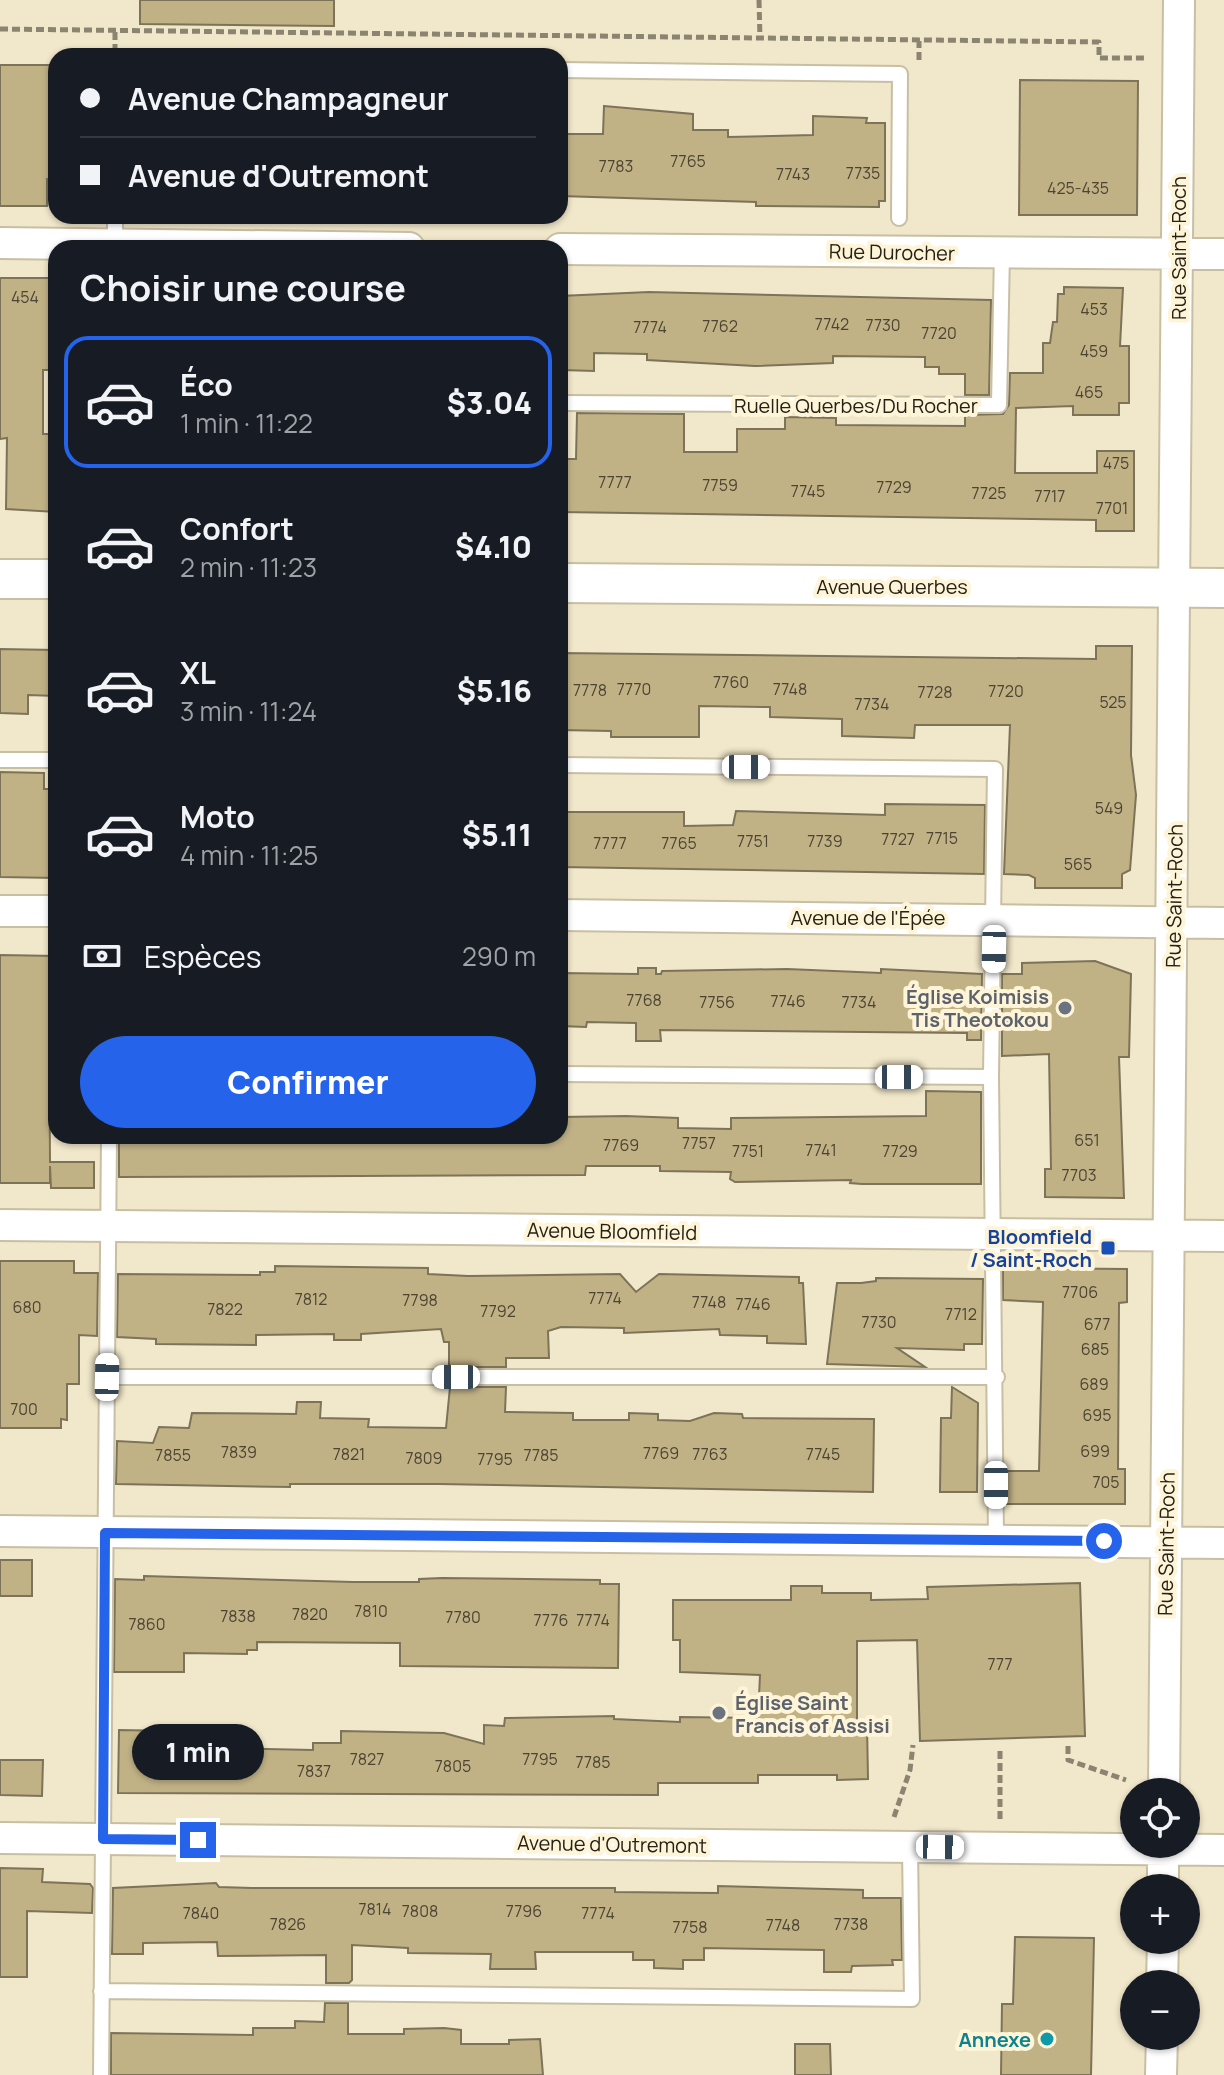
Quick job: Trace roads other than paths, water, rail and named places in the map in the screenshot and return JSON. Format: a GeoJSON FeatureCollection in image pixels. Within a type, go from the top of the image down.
{"type":"FeatureCollection","features":[{"type":"Feature","properties":{"kind":"street","name":"Rue Saint-Roch"},"geometry":{"type":"LineString","coordinates":[[1164,1778],[1174,922],[1179,0]]}},
{"type":"Feature","properties":{"kind":"street"},"geometry":{"type":"LineString","coordinates":[[58,240],[115,237],[195,240]]}},
{"type":"Feature","properties":{"kind":"street"},"geometry":{"type":"LineString","coordinates":[[0,243],[48,240]]}},
{"type":"Feature","properties":{"kind":"street","name":"Rue Durocher"},"geometry":{"type":"LineString","coordinates":[[568,249],[1224,254]]}},
{"type":"Feature","properties":{"kind":"street"},"geometry":{"type":"LineString","coordinates":[[0,579],[48,579]]}},
{"type":"Feature","properties":{"kind":"street","name":"Avenue Querbes"},"geometry":{"type":"LineString","coordinates":[[568,583],[1224,588]]}},
{"type":"Feature","properties":{"kind":"street"},"geometry":{"type":"LineString","coordinates":[[0,911],[48,911]]}},
{"type":"Feature","properties":{"kind":"street","name":"Avenue de l'Épée"},"geometry":{"type":"LineString","coordinates":[[568,915],[1224,923]]}},
{"type":"Feature","properties":{"kind":"street","name":"Avenue Bloomfield"},"geometry":{"type":"LineString","coordinates":[[0,1225],[1224,1236]]}},
{"type":"Feature","properties":{"kind":"street"},"geometry":{"type":"LineString","coordinates":[[0,1531],[1224,1543]]}},
{"type":"Feature","properties":{"kind":"street","name":"Avenue d'Outremont"},"geometry":{"type":"LineString","coordinates":[[0,1838],[1120,1847]]}},
{"type":"Feature","properties":{"kind":"street","name":"Avenue d'Outremont"},"geometry":{"type":"LineString","coordinates":[[1200,1849],[1224,1850]]}},
{"type":"Feature","properties":{"kind":"street"},"geometry":{"type":"LineString","coordinates":[[1161,2075],[1162,2050]]}},
{"type":"Feature","properties":{"kind":"lane"},"geometry":{"type":"LineString","coordinates":[[568,70],[900,74],[899,218]]}},
{"type":"Feature","properties":{"kind":"lane","name":"Ruelle Querbes/Du Rocher"},"geometry":{"type":"LineString","coordinates":[[568,403],[999,405],[1002,253]]}},
{"type":"Feature","properties":{"kind":"lane"},"geometry":{"type":"LineString","coordinates":[[0,760],[48,760]]}},
{"type":"Feature","properties":{"kind":"lane"},"geometry":{"type":"LineString","coordinates":[[568,765],[995,769],[991,1077],[997,1377],[996,1539]]}},
{"type":"Feature","properties":{"kind":"lane"},"geometry":{"type":"LineString","coordinates":[[568,1074],[991,1077]]}},
{"type":"Feature","properties":{"kind":"lane"},"geometry":{"type":"LineString","coordinates":[[101,2075],[109,1144]]}},
{"type":"Feature","properties":{"kind":"lane"},"geometry":{"type":"LineString","coordinates":[[107,1377],[997,1377]]}},
{"type":"Feature","properties":{"kind":"lane"},"geometry":{"type":"LineString","coordinates":[[101,1991],[912,1999],[901,1847]]}},
{"type":"Feature","properties":{"kind":"place","name":"Église Koimisis Tis Theotokou"},"geometry":{"type":"Point","coordinates":[1065,1008]}},
{"type":"Feature","properties":{"kind":"place","name":"Bloomfield / Saint-Roch"},"geometry":{"type":"Point","coordinates":[1108,1248]}},
{"type":"Feature","properties":{"kind":"place","name":"Église Saint Francis of Assisi"},"geometry":{"type":"Point","coordinates":[719,1713]}},
{"type":"Feature","properties":{"kind":"place","name":"Annexe"},"geometry":{"type":"Point","coordinates":[1047,2039]}}]}
